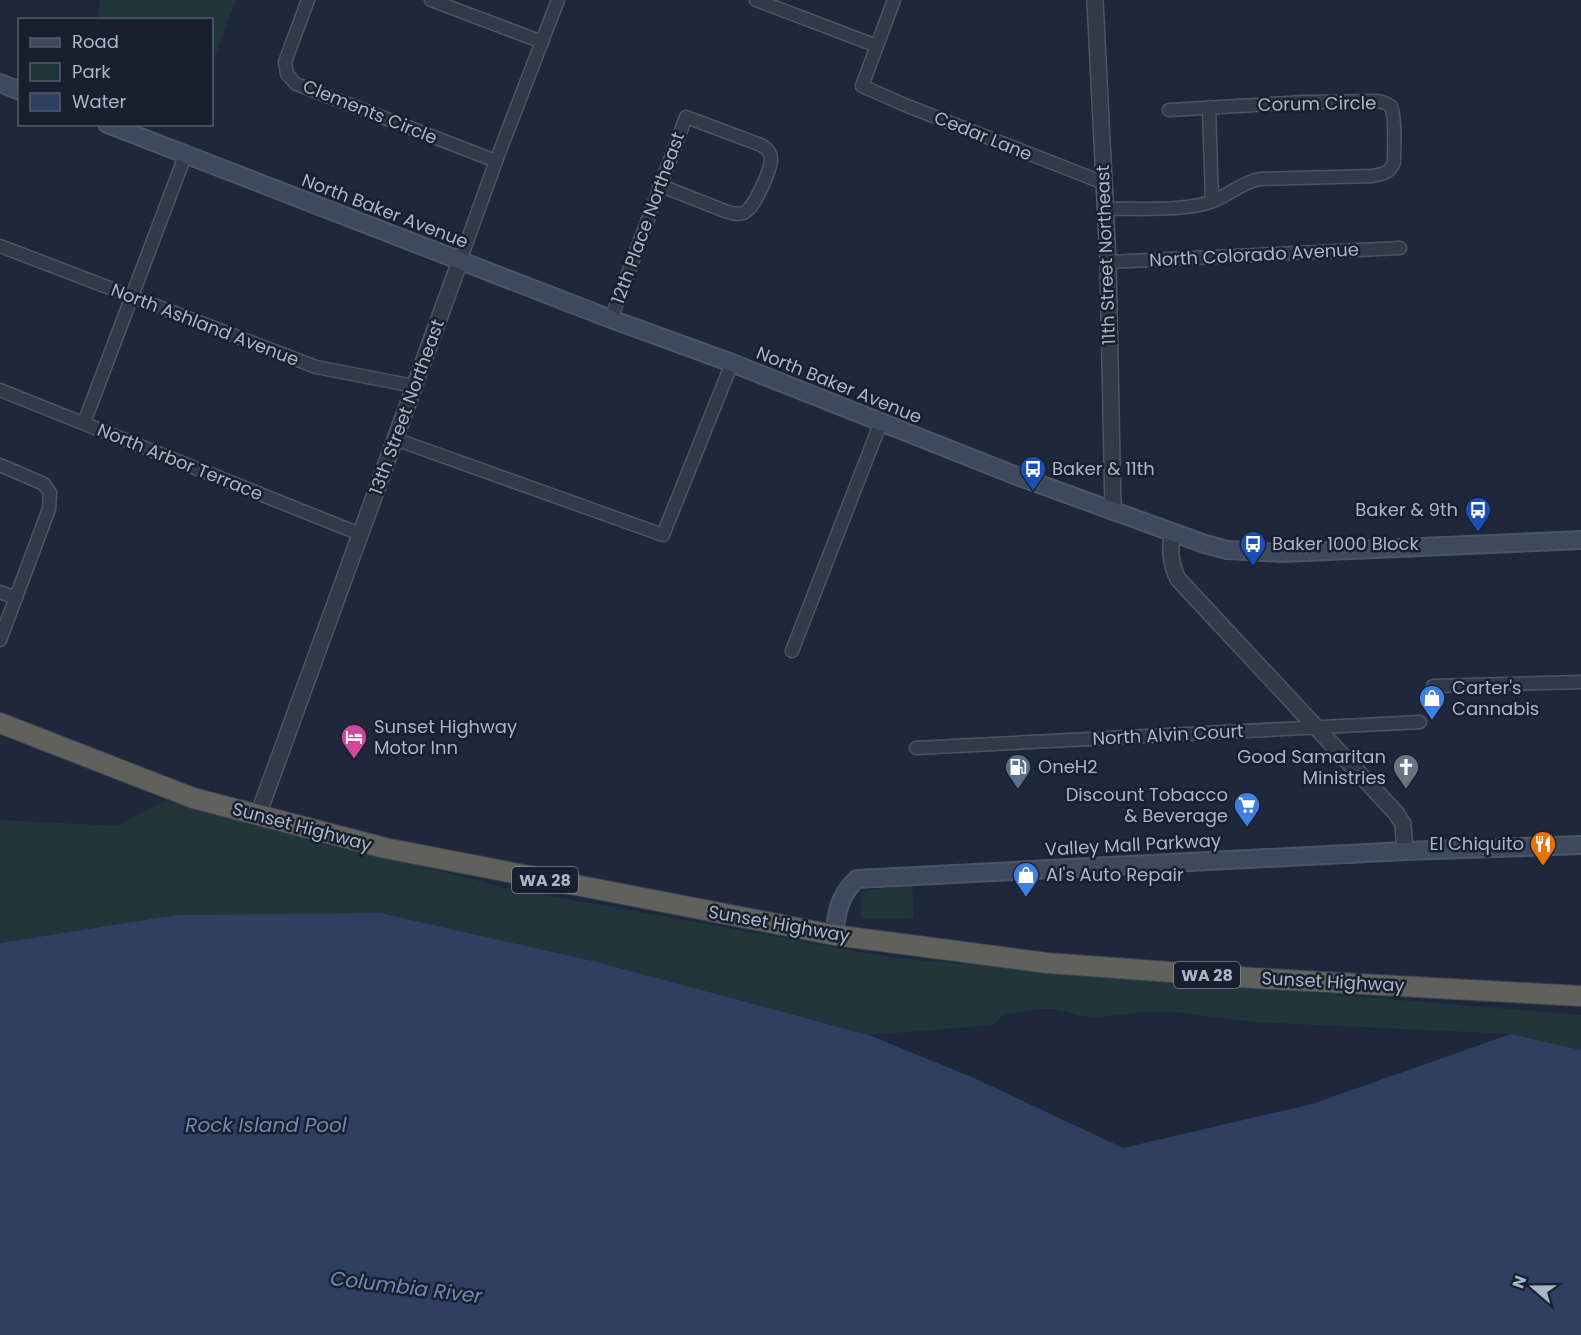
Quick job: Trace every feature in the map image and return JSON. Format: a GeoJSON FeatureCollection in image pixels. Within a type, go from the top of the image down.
{"type":"FeatureCollection","features":[{"type":"Feature","properties":{"kind":"highway","name":"Sunset Highway"},"geometry":{"type":"LineString","coordinates":[[0,723],[193,798],[385,848],[834,935],[1047,963],[1265,979],[1581,996]]}},
{"type":"Feature","properties":{"kind":"main road"},"geometry":{"type":"LineString","coordinates":[[0,83],[18,90]]}},
{"type":"Feature","properties":{"kind":"main road","name":"North Baker Avenue"},"geometry":{"type":"LineString","coordinates":[[112,126],[1113,511],[1227,550],[1281,553],[1581,540]]}},
{"type":"Feature","properties":{"kind":"main road","name":"Valley Mall Parkway"},"geometry":{"type":"LineString","coordinates":[[834,935],[838,910],[846,890],[857,879],[1405,851],[1581,845]]}},
{"type":"Feature","properties":{"kind":"street","name":"Clements Circle"},"geometry":{"type":"LineString","coordinates":[[308,0],[285,62],[287,74],[296,84],[496,161]]}},
{"type":"Feature","properties":{"kind":"street"},"geometry":{"type":"LineString","coordinates":[[431,0],[542,42]]}},
{"type":"Feature","properties":{"kind":"street","name":"13th Street Northeast"},"geometry":{"type":"LineString","coordinates":[[258,815],[496,161],[558,0]]}},
{"type":"Feature","properties":{"kind":"street"},"geometry":{"type":"LineString","coordinates":[[756,0],[877,46],[894,0]]}},
{"type":"Feature","properties":{"kind":"street","name":"11th Street Northeast"},"geometry":{"type":"LineString","coordinates":[[1095,0],[1108,262],[1113,511]]}},
{"type":"Feature","properties":{"kind":"street","name":"Cedar Lane"},"geometry":{"type":"LineString","coordinates":[[877,46],[862,86],[1104,183]]}},
{"type":"Feature","properties":{"kind":"street","name":"Corum Circle"},"geometry":{"type":"LineString","coordinates":[[1105,209],[1173,207],[1212,201],[1249,181],[1259,179],[1372,176],[1386,173],[1392,168],[1394,162],[1390,107],[1377,101],[1169,110]]}},
{"type":"Feature","properties":{"kind":"street"},"geometry":{"type":"LineString","coordinates":[[1209,107],[1212,201]]}},
{"type":"Feature","properties":{"kind":"street","name":"12th Place Northeast"},"geometry":{"type":"LineString","coordinates":[[611,319],[659,185],[686,117],[761,145],[768,150],[771,158],[756,199],[744,213],[735,214],[725,211],[659,185]]}},
{"type":"Feature","properties":{"kind":"street"},"geometry":{"type":"LineString","coordinates":[[84,423],[185,156]]}},
{"type":"Feature","properties":{"kind":"street","name":"North Ashland Avenue"},"geometry":{"type":"LineString","coordinates":[[0,246],[316,367],[414,386]]}},
{"type":"Feature","properties":{"kind":"street","name":"North Colorado Avenue"},"geometry":{"type":"LineString","coordinates":[[1108,262],[1400,248]]}},
{"type":"Feature","properties":{"kind":"street"},"geometry":{"type":"LineString","coordinates":[[395,439],[663,535],[732,363]]}},
{"type":"Feature","properties":{"kind":"street","name":"North Arbor Terrace"},"geometry":{"type":"LineString","coordinates":[[0,390],[360,534]]}},
{"type":"Feature","properties":{"kind":"street"},"geometry":{"type":"LineString","coordinates":[[792,651],[881,422]]}},
{"type":"Feature","properties":{"kind":"street"},"geometry":{"type":"LineString","coordinates":[[0,465],[44,484],[50,493],[49,509],[0,640]]}},
{"type":"Feature","properties":{"kind":"street"},"geometry":{"type":"LineString","coordinates":[[1172,532],[1170,551],[1172,568],[1178,579],[1396,813],[1403,824],[1405,851]]}},
{"type":"Feature","properties":{"kind":"street"},"geometry":{"type":"LineString","coordinates":[[0,592],[16,598]]}},
{"type":"Feature","properties":{"kind":"street"},"geometry":{"type":"LineString","coordinates":[[1433,686],[1581,682]]}},
{"type":"Feature","properties":{"kind":"street","name":"North Alvin Court"},"geometry":{"type":"LineString","coordinates":[[916,748],[1420,722]]}},
{"type":"Feature","properties":{"kind":"green space"},"geometry":{"type":"Polygon","coordinates":[[[100,0],[236,0],[213,61],[213,18],[98,18],[100,0]]]}},
{"type":"Feature","properties":{"kind":"green space"},"geometry":{"type":"Polygon","coordinates":[[[165,801],[507,888],[894,958],[1581,1015],[1581,1050],[1511,1034],[1254,1022],[1174,1012],[1144,1012],[1091,1018],[1054,1009],[1004,1014],[993,1025],[870,1035],[601,963],[176,915],[0,943],[0,820],[117,826],[165,801]]]}},
{"type":"Feature","properties":{"kind":"green space"},"geometry":{"type":"Polygon","coordinates":[[[912,885],[914,918],[861,919],[861,891],[912,885]]]}},
{"type":"Feature","properties":{"kind":"water","name":"Rock Island Pool"},"geometry":{"type":"Polygon","coordinates":[[[380,913],[601,963],[869,1035],[976,1079],[1123,1148],[1312,1104],[1511,1034],[1581,1050],[1581,1335],[0,1335],[0,943],[176,915],[380,913]]]}},
{"type":"Feature","properties":{"kind":"place","name":"Baker & 11th"},"geometry":{"type":"Point","coordinates":[1033,492]}},
{"type":"Feature","properties":{"kind":"place","name":"Baker & 9th"},"geometry":{"type":"Point","coordinates":[1478,533]}},
{"type":"Feature","properties":{"kind":"place","name":"Baker 1000 Block"},"geometry":{"type":"Point","coordinates":[1253,567]}},
{"type":"Feature","properties":{"kind":"place","name":"Carter's Cannabis"},"geometry":{"type":"Point","coordinates":[1432,721]}},
{"type":"Feature","properties":{"kind":"place","name":"Sunset Highway Motor Inn"},"geometry":{"type":"Point","coordinates":[354,760]}},
{"type":"Feature","properties":{"kind":"place","name":"OneH2"},"geometry":{"type":"Point","coordinates":[1018,790]}},
{"type":"Feature","properties":{"kind":"place","name":"Good Samaritan Ministries"},"geometry":{"type":"Point","coordinates":[1406,790]}},
{"type":"Feature","properties":{"kind":"place","name":"Discount Tobacco & Beverage"},"geometry":{"type":"Point","coordinates":[1247,828]}},
{"type":"Feature","properties":{"kind":"place","name":"El Chiquito"},"geometry":{"type":"Point","coordinates":[1543,867]}},
{"type":"Feature","properties":{"kind":"place","name":"Al's Auto Repair"},"geometry":{"type":"Point","coordinates":[1026,898]}},
{"type":"Feature","properties":{"kind":"water label","name":"Columbia River"},"geometry":{"type":"Point","coordinates":[406,1287]}}]}
